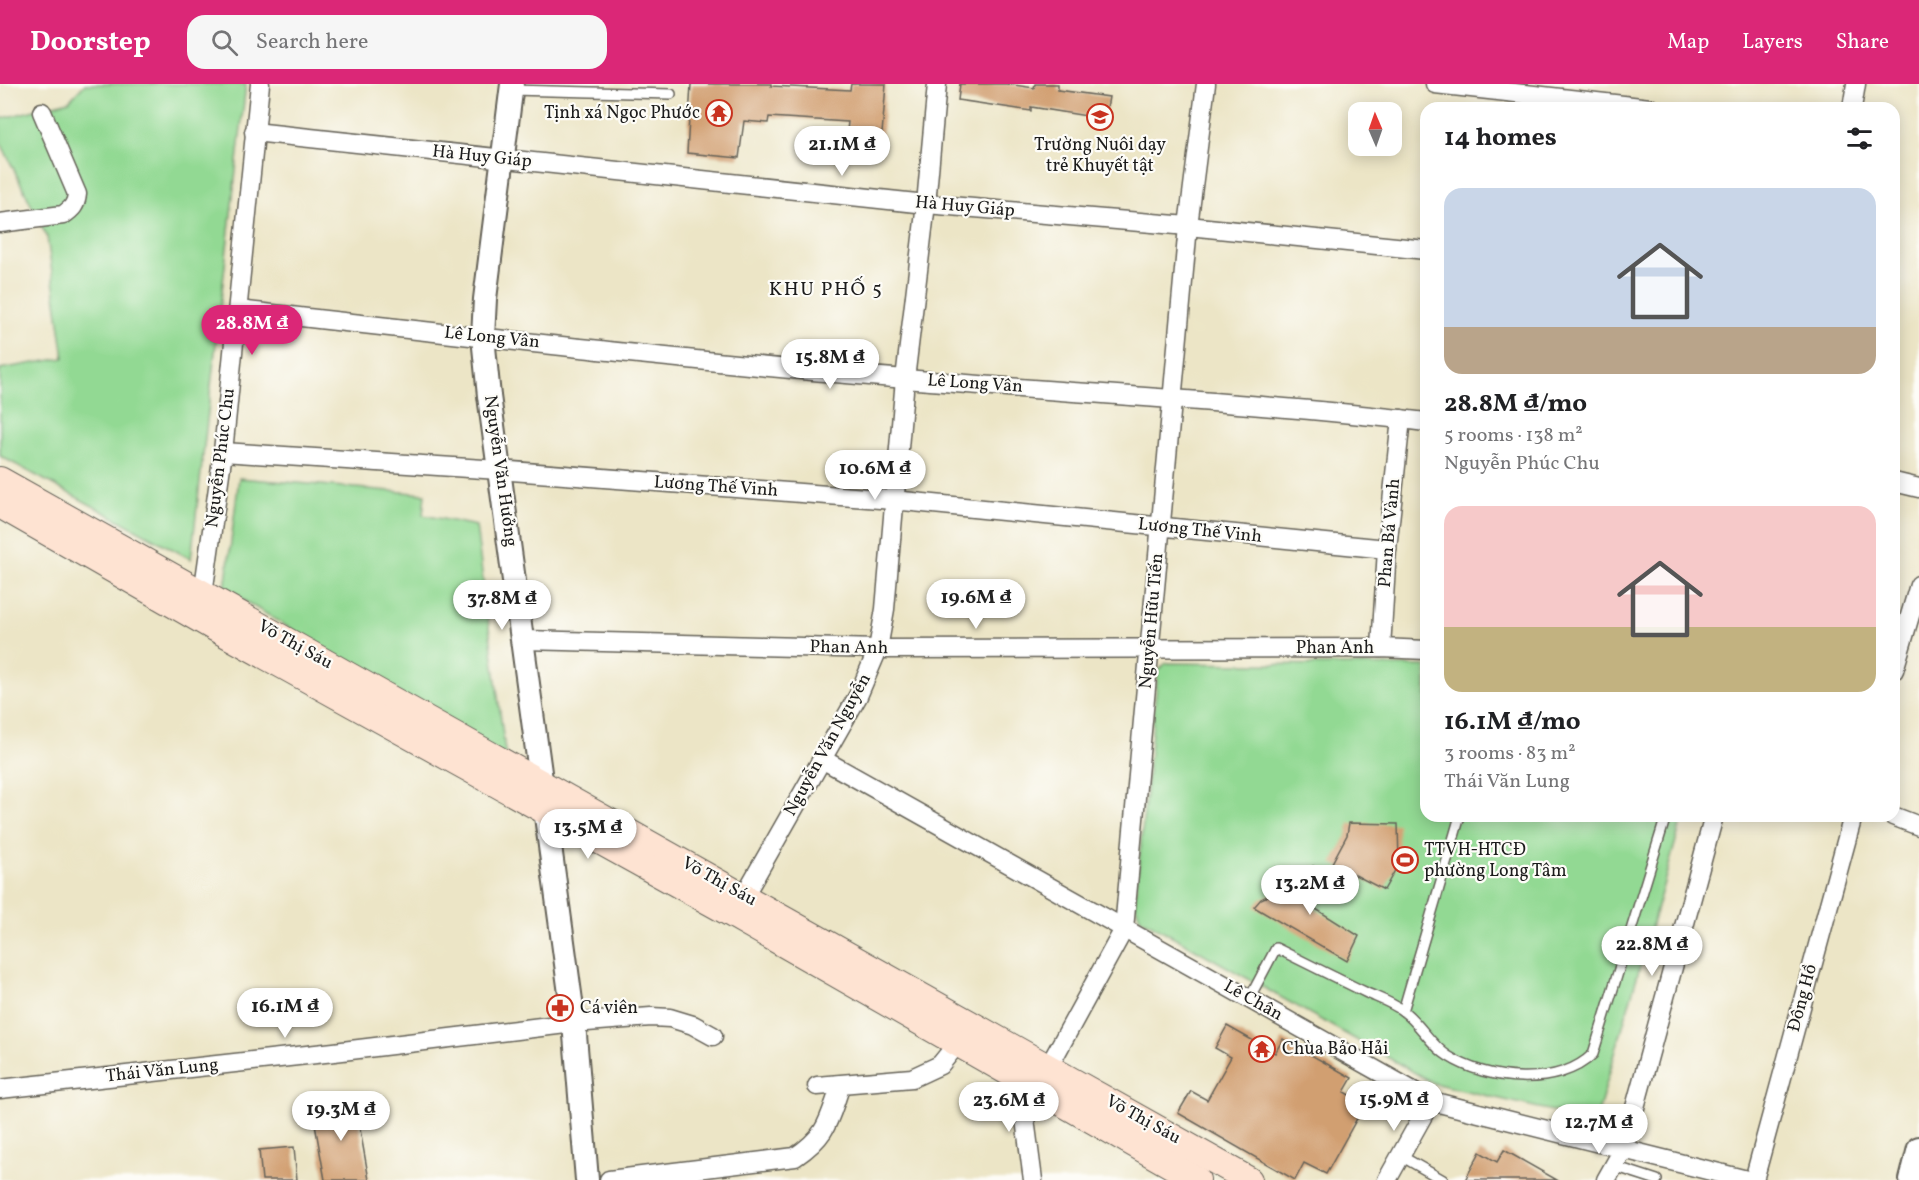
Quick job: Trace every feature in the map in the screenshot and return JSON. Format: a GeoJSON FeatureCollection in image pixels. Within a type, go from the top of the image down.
{"type":"FeatureCollection","features":[{"type":"Feature","properties":{"kind":"main road","name":"Võ Thị Sáu"},"geometry":{"type":"LineString","coordinates":[[0,480],[198,604],[545,811],[726,911],[1197,1180]]}},
{"type":"Feature","properties":{"kind":"main road","name":"Võ Thị Sáu"},"geometry":{"type":"LineString","coordinates":[[0,505],[198,604],[542,782],[1249,1180]]}},
{"type":"Feature","properties":{"kind":"street","name":"Nguyễn Phúc Chu"},"geometry":{"type":"LineString","coordinates":[[198,604],[223,452],[260,84]]}},
{"type":"Feature","properties":{"kind":"street","name":"Nguyễn Văn Nguyễn"},"geometry":{"type":"LineString","coordinates":[[744,896],[858,696],[878,649],[887,588],[905,379],[926,204],[937,84]]}},
{"type":"Feature","properties":{"kind":"street","name":"Nguyễn Hữu Tiến"},"geometry":{"type":"LineString","coordinates":[[1048,1068],[1124,928],[1188,226],[1206,84]]}},
{"type":"Feature","properties":{"kind":"street"},"geometry":{"type":"LineString","coordinates":[[1435,84],[1607,102]]}},
{"type":"Feature","properties":{"kind":"street"},"geometry":{"type":"LineString","coordinates":[[1853,102],[1856,84]]}},
{"type":"Feature","properties":{"kind":"street","name":"Nguyễn Văn Hưởng"},"geometry":{"type":"LineString","coordinates":[[512,87],[485,299],[483,337],[574,1023],[587,1180]]}},
{"type":"Feature","properties":{"kind":"street"},"geometry":{"type":"LineString","coordinates":[[0,223],[63,215],[76,202],[77,194],[42,112]]}},
{"type":"Feature","properties":{"kind":"street","name":"Hà Huy Giáp"},"geometry":{"type":"LineString","coordinates":[[254,132],[926,204],[1188,226],[1420,249]]}},
{"type":"Feature","properties":{"kind":"street","name":"Lê Long Vân"},"geometry":{"type":"LineString","coordinates":[[238,310],[905,379],[1173,399],[1420,421]]}},
{"type":"Feature","properties":{"kind":"street","name":"Phan Bá Vành"},"geometry":{"type":"LineString","coordinates":[[1381,648],[1401,419]]}},
{"type":"Feature","properties":{"kind":"street","name":"Lương Thế Vinh"},"geometry":{"type":"LineString","coordinates":[[223,452],[893,500],[1388,549]]}},
{"type":"Feature","properties":{"kind":"street"},"geometry":{"type":"LineString","coordinates":[[1900,483],[1919,488]]}},
{"type":"Feature","properties":{"kind":"street"},"geometry":{"type":"LineString","coordinates":[[1900,650],[1919,585]]}},
{"type":"Feature","properties":{"kind":"street","name":"Phan Anh"},"geometry":{"type":"LineString","coordinates":[[524,640],[878,649],[1420,650]]}},
{"type":"Feature","properties":{"kind":"street","name":"Lê Chân"},"geometry":{"type":"LineString","coordinates":[[822,759],[1431,1101],[1747,1180]]}},
{"type":"Feature","properties":{"kind":"street"},"geometry":{"type":"LineString","coordinates":[[1900,819],[1919,826]]}},
{"type":"Feature","properties":{"kind":"street"},"geometry":{"type":"LineString","coordinates":[[1610,1173],[1624,1148],[1712,822]]}},
{"type":"Feature","properties":{"kind":"street","name":"Đông Hồ"},"geometry":{"type":"LineString","coordinates":[[1754,1180],[1851,822]]}},
{"type":"Feature","properties":{"kind":"street","name":"Thái Văn Lung"},"geometry":{"type":"LineString","coordinates":[[0,1089],[574,1023],[670,1017],[693,1025],[713,1036]]}},
{"type":"Feature","properties":{"kind":"street"},"geometry":{"type":"LineString","coordinates":[[817,1086],[912,1078],[940,1065],[957,1044]]}},
{"type":"Feature","properties":{"kind":"street"},"geometry":{"type":"LineString","coordinates":[[609,1180],[795,1157],[824,1133],[841,1085]]}},
{"type":"Feature","properties":{"kind":"street"},"geometry":{"type":"LineString","coordinates":[[1030,1086],[1025,1119],[1033,1180]]}},
{"type":"Feature","properties":{"kind":"street"},"geometry":{"type":"LineString","coordinates":[[1387,1180],[1431,1101]]}},
{"type":"Feature","properties":{"kind":"street"},"geometry":{"type":"LineString","coordinates":[[1911,1180],[1919,1148]]}},
{"type":"Feature","properties":{"kind":"lane"},"geometry":{"type":"LineString","coordinates":[[512,87],[671,94]]}},
{"type":"Feature","properties":{"kind":"lane"},"geometry":{"type":"LineString","coordinates":[[1403,1011],[1458,822]]}},
{"type":"Feature","properties":{"kind":"lane"},"geometry":{"type":"LineString","coordinates":[[1250,999],[1276,948],[1403,1011],[1446,1056],[1487,1073],[1514,1077],[1536,1076],[1561,1073],[1582,1065],[1593,1054],[1664,822]]}},
{"type":"Feature","properties":{"kind":"lane"},"geometry":{"type":"LineString","coordinates":[[1401,1156],[1443,1180]]}},
{"type":"Feature","properties":{"kind":"lane"},"geometry":{"type":"LineString","coordinates":[[1610,1173],[1657,1180]]}},
{"type":"Feature","properties":{"kind":"green space"},"geometry":{"type":"Polygon","coordinates":[[[85,84],[246,84],[191,559],[0,456],[0,369],[64,358],[47,237],[0,141],[0,119],[69,101],[85,84]]]}},
{"type":"Feature","properties":{"kind":"green space"},"geometry":{"type":"Polygon","coordinates":[[[239,478],[425,494],[423,515],[476,526],[506,759],[225,589],[239,478]]]}},
{"type":"Feature","properties":{"kind":"green space","name":"TTVH-HTCĐ phường Long Tâm"},"geometry":{"type":"Polygon","coordinates":[[[1166,663],[1420,666],[1420,822],[1681,822],[1598,1113],[1590,1120],[1433,1083],[1140,918],[1135,903],[1158,671],[1166,663]]]}},
{"type":"Feature","properties":{"kind":"building"},"geometry":{"type":"Polygon","coordinates":[[[691,84],[771,84],[771,86],[850,90],[851,84],[886,84],[882,134],[847,131],[848,122],[769,117],[768,123],[744,121],[739,158],[687,153],[691,84]]]}},
{"type":"Feature","properties":{"kind":"building"},"geometry":{"type":"Polygon","coordinates":[[[960,84],[1007,84],[1034,88],[1035,84],[1058,84],[1058,90],[1109,97],[1105,119],[1031,107],[1031,111],[958,100],[960,84]]]}},
{"type":"Feature","properties":{"kind":"building"},"geometry":{"type":"Polygon","coordinates":[[[1349,823],[1398,824],[1399,863],[1384,890],[1332,863],[1347,835],[1349,823]]]}},
{"type":"Feature","properties":{"kind":"building"},"geometry":{"type":"Polygon","coordinates":[[[1313,866],[1328,874],[1311,906],[1359,936],[1347,961],[1254,907],[1261,899],[1278,891],[1295,898],[1313,866]]]}},
{"type":"Feature","properties":{"kind":"building","name":"Chùa Bảo Hải"},"geometry":{"type":"Polygon","coordinates":[[[1227,1026],[1275,1053],[1283,1039],[1352,1078],[1344,1092],[1365,1104],[1326,1174],[1304,1163],[1295,1180],[1178,1113],[1191,1091],[1207,1100],[1231,1057],[1215,1048],[1227,1026]]]}},
{"type":"Feature","properties":{"kind":"building"},"geometry":{"type":"Polygon","coordinates":[[[355,1101],[369,1180],[325,1180],[312,1108],[355,1101]]]}},
{"type":"Feature","properties":{"kind":"building"},"geometry":{"type":"Polygon","coordinates":[[[294,1147],[297,1180],[262,1180],[259,1150],[294,1147]]]}},
{"type":"Feature","properties":{"kind":"building"},"geometry":{"type":"Polygon","coordinates":[[[1504,1150],[1557,1180],[1465,1180],[1480,1152],[1497,1162],[1504,1150]]]}},
{"type":"Feature","properties":{"kind":"place","name":"Tịnh xá Ngọc Phước"},"geometry":{"type":"Point","coordinates":[719,113]}},
{"type":"Feature","properties":{"kind":"place","name":"Trường Nuôi dạy trẻ Khuyết tật"},"geometry":{"type":"Point","coordinates":[1100,117]}},
{"type":"Feature","properties":{"kind":"place","name":"TTVH-HTCĐ phường Long Tâm"},"geometry":{"type":"Point","coordinates":[1405,860]}},
{"type":"Feature","properties":{"kind":"place","name":"Cá viên"},"geometry":{"type":"Point","coordinates":[560,1008]}},
{"type":"Feature","properties":{"kind":"place","name":"Chùa Bảo Hải"},"geometry":{"type":"Point","coordinates":[1262,1049]}},
{"type":"Feature","properties":{"kind":"district","name":"KHU PHỐ 5"},"geometry":{"type":"Point","coordinates":[826,290]}}]}
